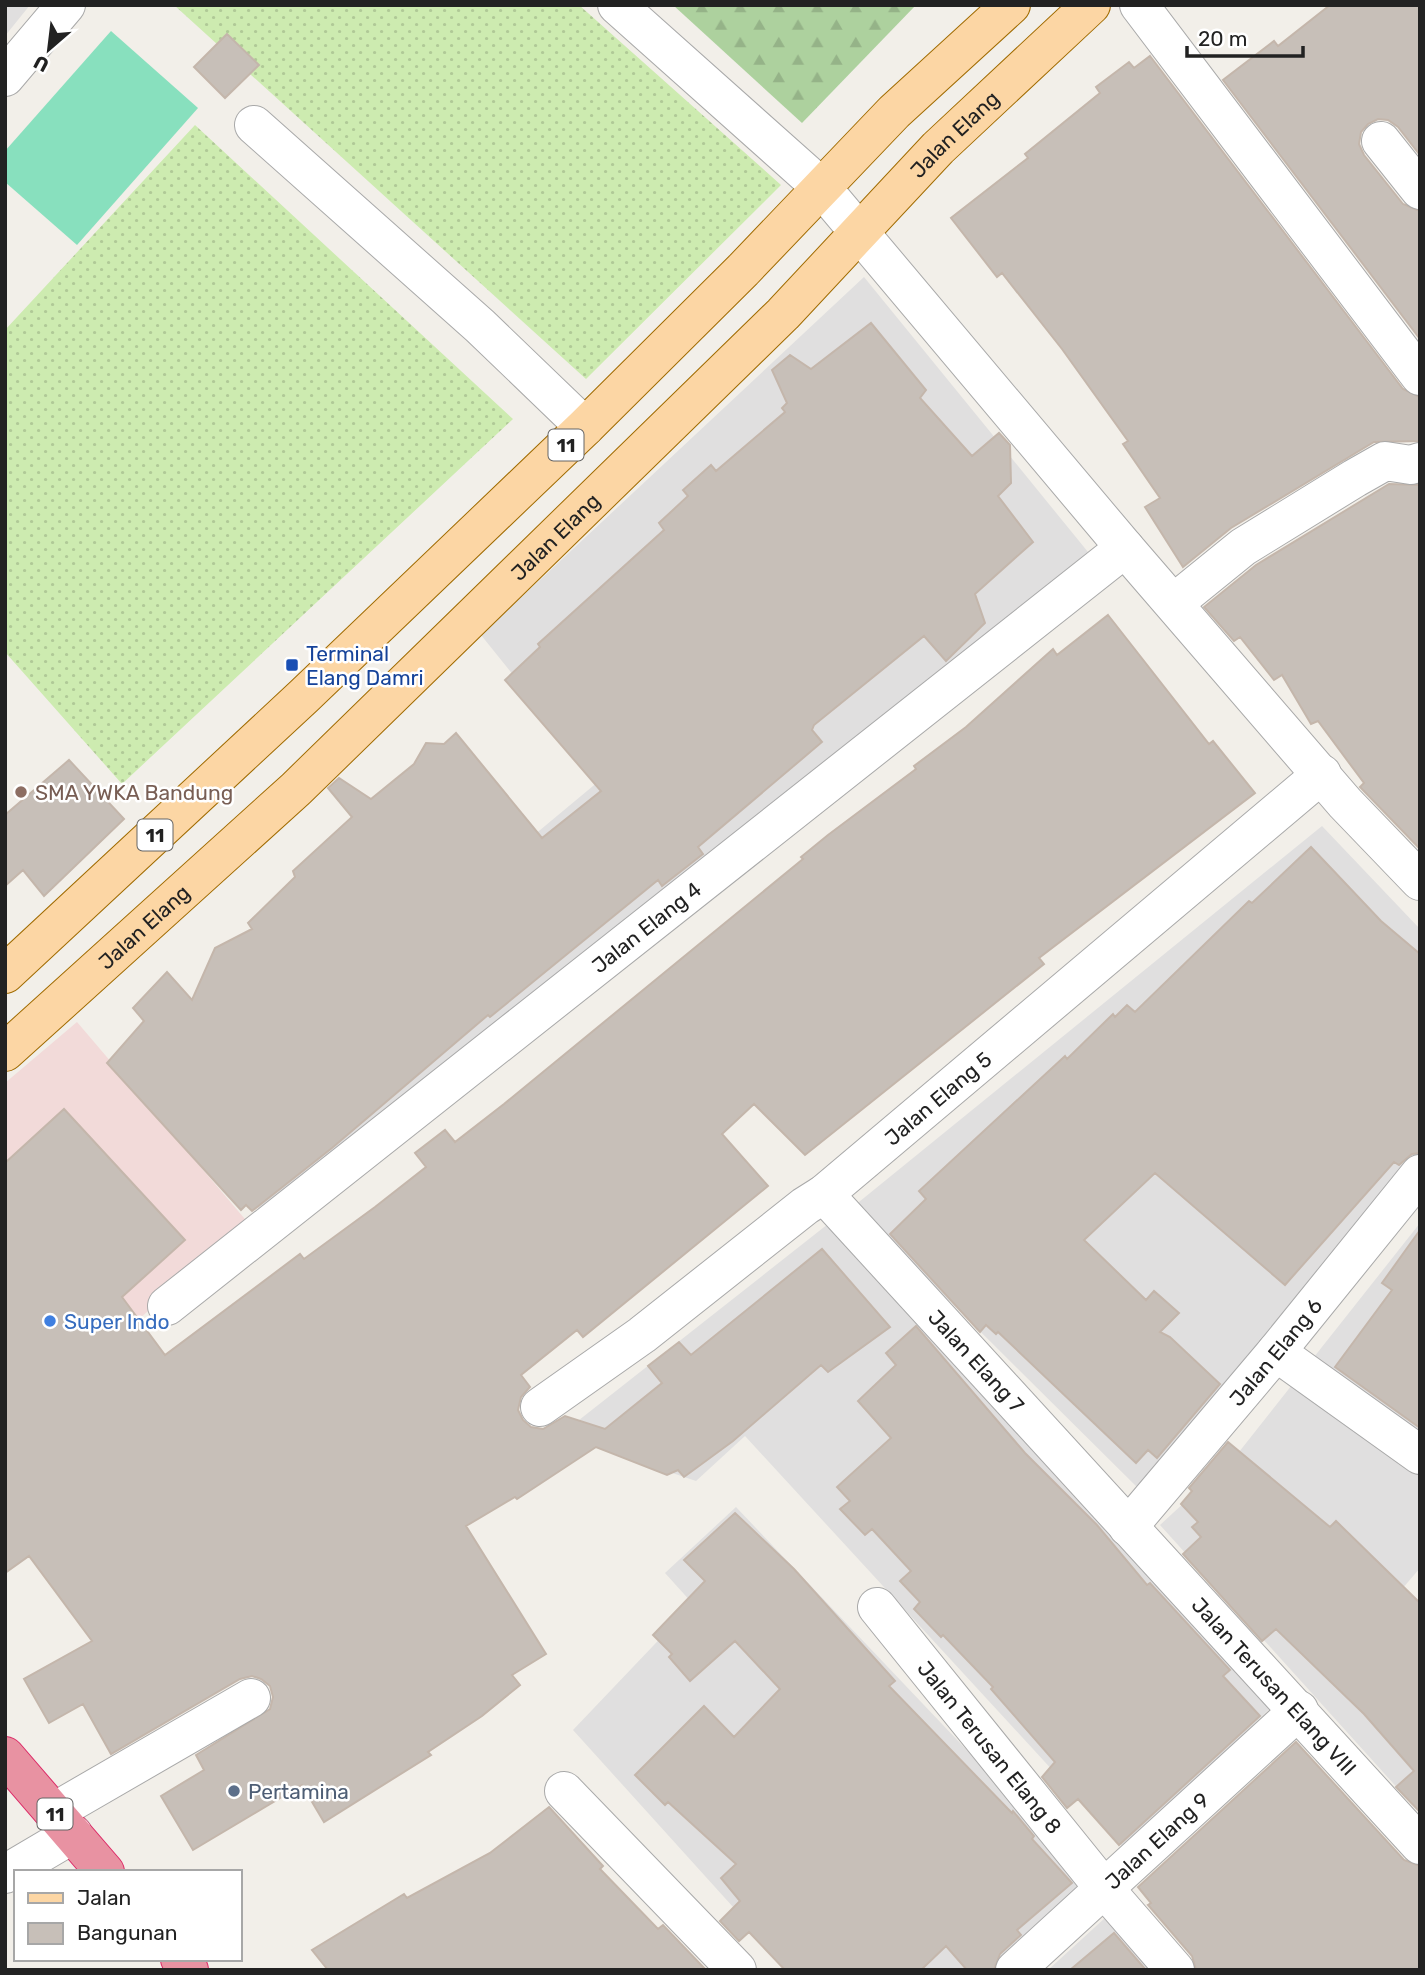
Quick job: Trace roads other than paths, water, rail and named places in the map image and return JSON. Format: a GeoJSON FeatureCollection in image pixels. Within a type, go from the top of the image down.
{"type":"FeatureCollection","features":[{"type":"Feature","properties":{"kind":"highway","name":"11"},"geometry":{"type":"LineString","coordinates":[[5,1756],[103,1870]]}},
{"type":"Feature","properties":{"kind":"main road","name":"11"},"geometry":{"type":"LineString","coordinates":[[5,974],[304,696],[585,427],[743,270],[894,113],[1011,5]]}},
{"type":"Feature","properties":{"kind":"main road","name":"Jalan Elang"},"geometry":{"type":"LineString","coordinates":[[5,1052],[296,789],[783,314],[859,230],[938,149],[1091,5]]}},
{"type":"Feature","properties":{"kind":"street"},"geometry":{"type":"LineString","coordinates":[[5,77],[66,5]]}},
{"type":"Feature","properties":{"kind":"street"},"geometry":{"type":"LineString","coordinates":[[617,5],[821,187],[1125,548],[1322,774],[1420,881]]}},
{"type":"Feature","properties":{"kind":"street"},"geometry":{"type":"LineString","coordinates":[[1139,5],[1420,376]]}},
{"type":"Feature","properties":{"kind":"street"},"geometry":{"type":"LineString","coordinates":[[254,125],[480,326],[585,427]]}},
{"type":"Feature","properties":{"kind":"street"},"geometry":{"type":"LineString","coordinates":[[1381,141],[1420,190]]}},
{"type":"Feature","properties":{"kind":"street"},"geometry":{"type":"LineString","coordinates":[[1174,603],[1243,547],[1355,478],[1385,461],[1411,465],[1420,462]]}},
{"type":"Feature","properties":{"kind":"street","name":"Jalan Elang 4"},"geometry":{"type":"LineString","coordinates":[[167,1306],[1125,548]]}},
{"type":"Feature","properties":{"kind":"street","name":"Jalan Elang 5"},"geometry":{"type":"LineString","coordinates":[[540,1407],[642,1335],[805,1206],[824,1194],[1322,774]]}},
{"type":"Feature","properties":{"kind":"street","name":"Jalan Elang 6"},"geometry":{"type":"LineString","coordinates":[[1128,1527],[1276,1352],[1420,1174]]}},
{"type":"Feature","properties":{"kind":"street","name":"Jalan Elang 7"},"geometry":{"type":"LineString","coordinates":[[824,1194],[1128,1527]]}},
{"type":"Feature","properties":{"kind":"street"},"geometry":{"type":"LineString","coordinates":[[1276,1352],[1420,1455]]}},
{"type":"Feature","properties":{"kind":"street","name":"Jalan Terusan Elang VIII"},"geometry":{"type":"LineString","coordinates":[[1128,1527],[1299,1710],[1420,1845]]}},
{"type":"Feature","properties":{"kind":"street","name":"Jalan Terusan Elang 8"},"geometry":{"type":"LineString","coordinates":[[877,1607],[1103,1887],[1175,1970]]}},
{"type":"Feature","properties":{"kind":"street"},"geometry":{"type":"LineString","coordinates":[[5,1874],[63,1823],[251,1698]]}},
{"type":"Feature","properties":{"kind":"street","name":"Jalan Elang 9"},"geometry":{"type":"LineString","coordinates":[[1015,1970],[1299,1710]]}},
{"type":"Feature","properties":{"kind":"street"},"geometry":{"type":"LineString","coordinates":[[564,1791],[737,1970]]}},
{"type":"Feature","properties":{"kind":"place","name":"Terminal Elang Damri"},"geometry":{"type":"Point","coordinates":[292,665]}},
{"type":"Feature","properties":{"kind":"place","name":"SMA YWKA Bandung"},"geometry":{"type":"Point","coordinates":[21,792]}},
{"type":"Feature","properties":{"kind":"place","name":"Super Indo"},"geometry":{"type":"Point","coordinates":[50,1321]}},
{"type":"Feature","properties":{"kind":"place","name":"Pertamina"},"geometry":{"type":"Point","coordinates":[234,1791]}}]}
